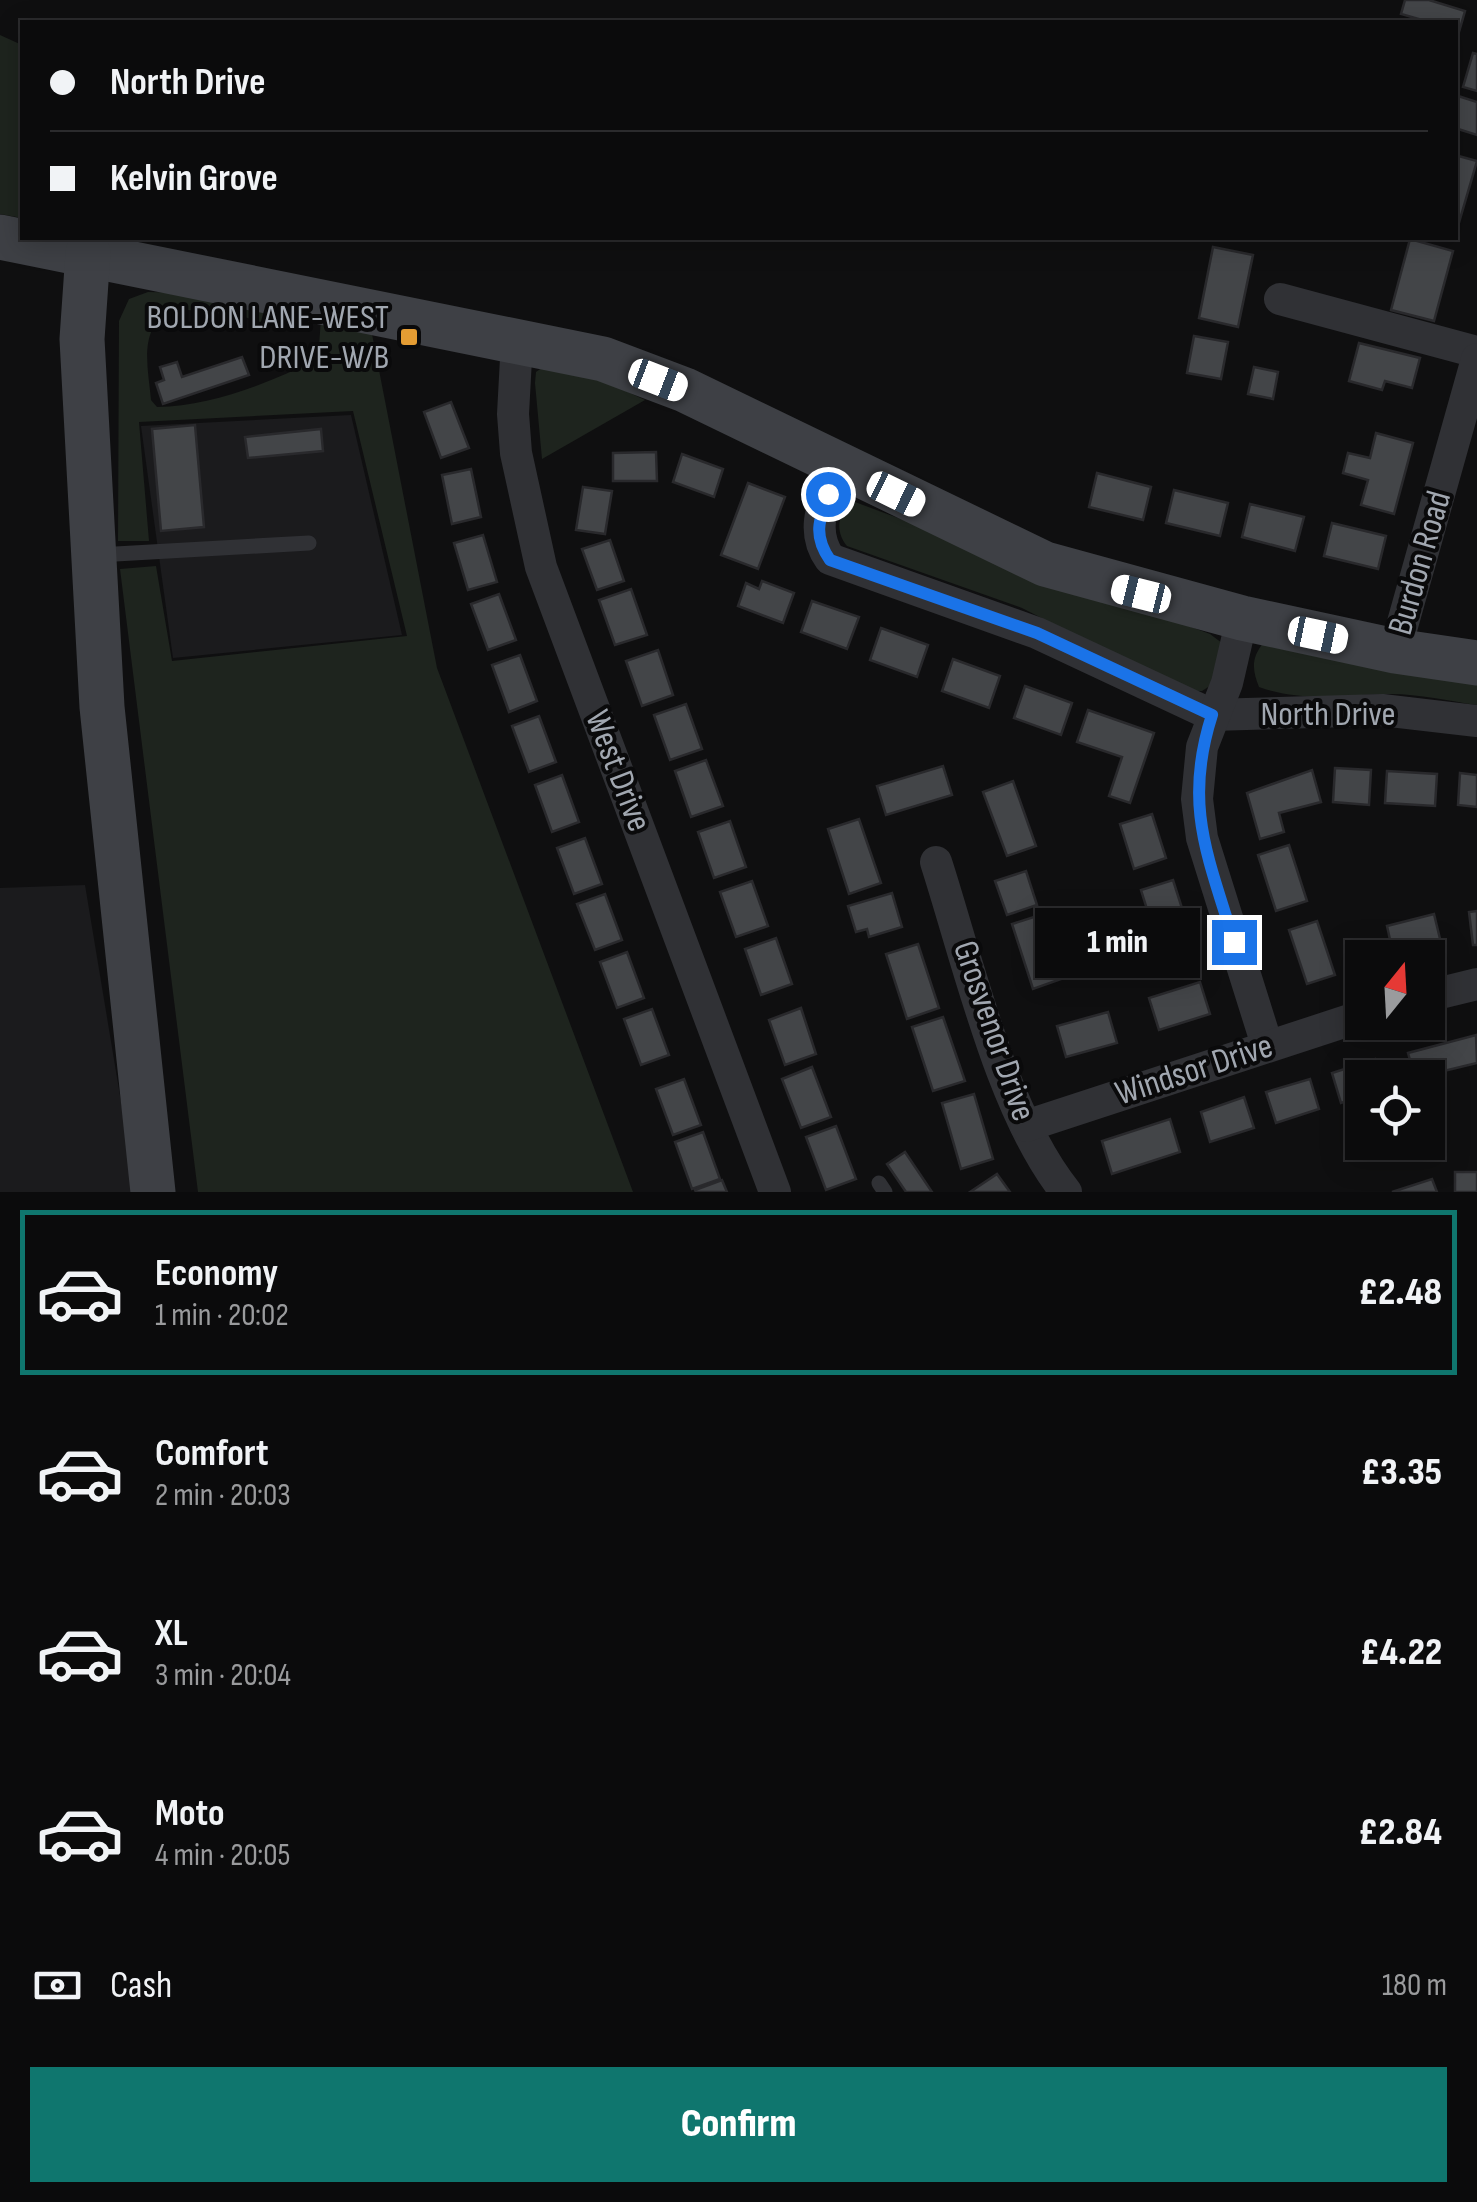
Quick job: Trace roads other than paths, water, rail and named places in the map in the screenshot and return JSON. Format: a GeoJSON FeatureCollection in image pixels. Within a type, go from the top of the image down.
{"type":"FeatureCollection","features":[{"type":"Feature","properties":{"kind":"street"},"geometry":{"type":"LineString","coordinates":[[0,237],[603,360],[686,390],[1045,564],[1242,618],[1395,651],[1477,662]]}},
{"type":"Feature","properties":{"kind":"street"},"geometry":{"type":"LineString","coordinates":[[88,253],[82,339],[102,707],[153,1192]]}},
{"type":"Feature","properties":{"kind":"street"},"geometry":{"type":"LineString","coordinates":[[1280,299],[1477,355]]}},
{"type":"Feature","properties":{"kind":"street","name":"West Drive"},"geometry":{"type":"LineString","coordinates":[[517,340],[512,414],[516,453],[541,567],[775,1192]]}},
{"type":"Feature","properties":{"kind":"street","name":"Burdon Road"},"geometry":{"type":"LineString","coordinates":[[1395,651],[1477,355]]}},
{"type":"Feature","properties":{"kind":"street","name":"North Drive"},"geometry":{"type":"LineString","coordinates":[[838,466],[818,522],[819,544],[830,560],[1037,633],[1212,715],[1382,710],[1477,720]]}},
{"type":"Feature","properties":{"kind":"street"},"geometry":{"type":"LineString","coordinates":[[1242,618],[1227,683],[1202,748],[1196,799],[1202,838],[1267,1045]]}},
{"type":"Feature","properties":{"kind":"street","name":"Grosvenor Drive"},"geometry":{"type":"LineString","coordinates":[[936,862],[1026,1126],[1043,1164],[1066,1192]]}},
{"type":"Feature","properties":{"kind":"street"},"geometry":{"type":"LineString","coordinates":[[1445,992],[1477,984]]}},
{"type":"Feature","properties":{"kind":"street","name":"Windsor Drive"},"geometry":{"type":"LineString","coordinates":[[1026,1126],[1345,1021]]}},
{"type":"Feature","properties":{"kind":"lane"},"geometry":{"type":"LineString","coordinates":[[94,555],[309,543]]}},
{"type":"Feature","properties":{"kind":"place","name":"BOLDON LANE-WEST DRIVE-W/B"},"geometry":{"type":"Point","coordinates":[409,337]}}]}
